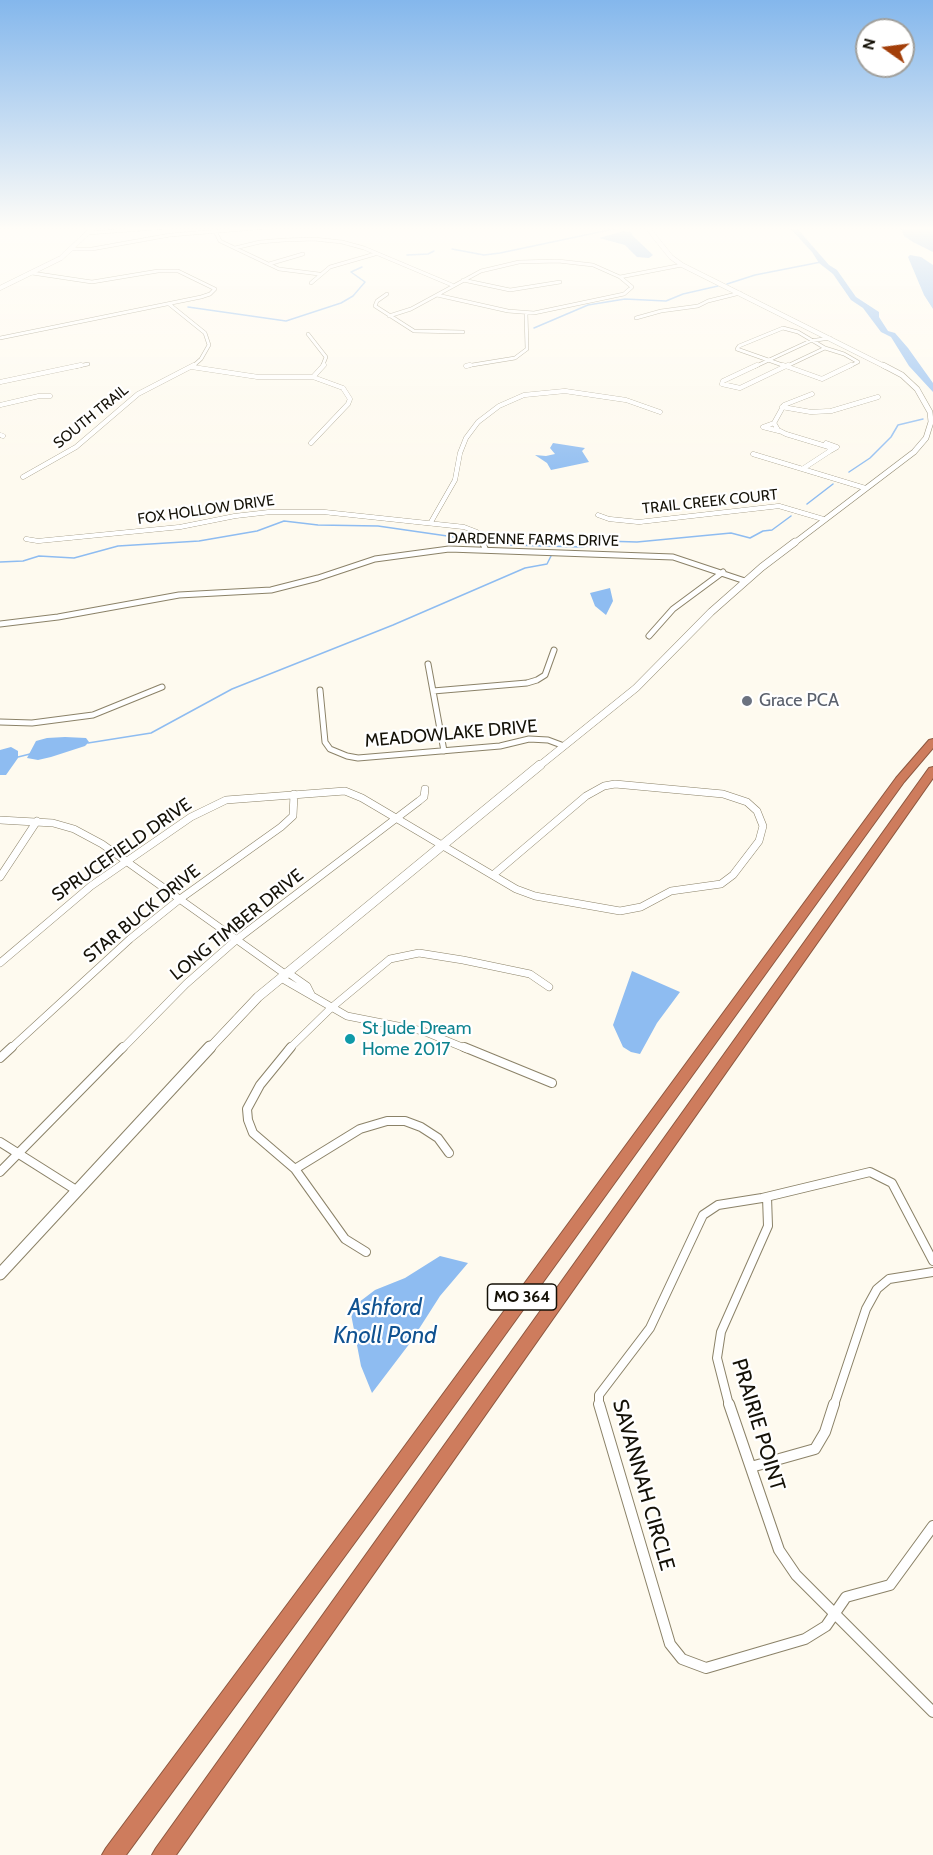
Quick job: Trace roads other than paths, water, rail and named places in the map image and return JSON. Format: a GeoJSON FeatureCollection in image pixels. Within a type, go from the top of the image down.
{"type":"FeatureCollection","features":[{"type":"Feature","properties":{"kind":"highway","name":"MO 364"},"geometry":{"type":"LineString","coordinates":[[113,1855],[366,1513],[900,780],[933,742]]}},
{"type":"Feature","properties":{"kind":"highway","name":"MO 364"},"geometry":{"type":"LineString","coordinates":[[163,1855],[933,770]]}},
{"type":"Feature","properties":{"kind":"main road"},"geometry":{"type":"LineString","coordinates":[[0,1274],[252,1004],[284,975],[636,688],[711,612],[746,581],[823,519],[914,452],[922,443],[929,433],[930,412],[917,389],[902,375],[779,313]]}},
{"type":"Feature","properties":{"kind":"street"},"geometry":{"type":"LineString","coordinates":[[0,338],[126,313]]}},
{"type":"Feature","properties":{"kind":"street"},"geometry":{"type":"LineString","coordinates":[[180,313],[202,330],[208,341],[207,350],[192,367]]}},
{"type":"Feature","properties":{"kind":"street"},"geometry":{"type":"LineString","coordinates":[[384,313],[419,332],[463,332]]}},
{"type":"Feature","properties":{"kind":"street"},"geometry":{"type":"LineString","coordinates":[[389,316],[401,313]]}},
{"type":"Feature","properties":{"kind":"street"},"geometry":{"type":"LineString","coordinates":[[466,366],[515,358],[527,349],[526,313],[532,313]]}},
{"type":"Feature","properties":{"kind":"street"},"geometry":{"type":"LineString","coordinates":[[636,318],[653,313]]}},
{"type":"Feature","properties":{"kind":"street"},"geometry":{"type":"LineString","coordinates":[[780,328],[798,332],[820,344],[858,362],[825,378],[785,367],[738,350],[737,347],[780,328]]}},
{"type":"Feature","properties":{"kind":"street"},"geometry":{"type":"LineString","coordinates":[[308,334],[326,357],[325,364],[313,377]]}},
{"type":"Feature","properties":{"kind":"street"},"geometry":{"type":"LineString","coordinates":[[825,348],[740,388],[730,388],[722,384],[768,360],[814,340],[832,339]]}},
{"type":"Feature","properties":{"kind":"street"},"geometry":{"type":"LineString","coordinates":[[820,344],[832,339]]}},
{"type":"Feature","properties":{"kind":"street"},"geometry":{"type":"LineString","coordinates":[[0,382],[88,364]]}},
{"type":"Feature","properties":{"kind":"street"},"geometry":{"type":"LineString","coordinates":[[192,367],[252,377],[313,377],[344,388],[350,399],[345,409],[311,443]]}},
{"type":"Feature","properties":{"kind":"street","name":"SOUTH TRAIL"},"geometry":{"type":"LineString","coordinates":[[23,477],[76,447],[138,394],[192,367]]}},
{"type":"Feature","properties":{"kind":"street"},"geometry":{"type":"LineString","coordinates":[[431,522],[455,480],[460,453],[466,438],[478,422],[499,406],[524,395],[564,391],[626,400],[660,411]]}},
{"type":"Feature","properties":{"kind":"street"},"geometry":{"type":"LineString","coordinates":[[804,468],[837,447],[763,427],[774,423],[782,409],[791,400],[812,394]]}},
{"type":"Feature","properties":{"kind":"street"},"geometry":{"type":"LineString","coordinates":[[0,405],[39,396],[50,396]]}},
{"type":"Feature","properties":{"kind":"street"},"geometry":{"type":"LineString","coordinates":[[782,409],[824,412],[878,397]]}},
{"type":"Feature","properties":{"kind":"street"},"geometry":{"type":"LineString","coordinates":[[774,423],[779,431]]}},
{"type":"Feature","properties":{"kind":"street"},"geometry":{"type":"LineString","coordinates":[[753,454],[865,488]]}},
{"type":"Feature","properties":{"kind":"street","name":"TRAIL CREEK COURT"},"geometry":{"type":"LineString","coordinates":[[598,515],[609,519],[639,522],[779,506],[823,519]]}},
{"type":"Feature","properties":{"kind":"street","name":"FOX HOLLOW DRIVE"},"geometry":{"type":"LineString","coordinates":[[26,539],[38,541],[180,527],[235,516],[270,512],[324,512],[431,522],[477,532],[485,548]]}},
{"type":"Feature","properties":{"kind":"street","name":"DARDENNE FARMS DRIVE"},"geometry":{"type":"LineString","coordinates":[[0,624],[58,617],[179,595],[271,590],[318,578],[375,559],[449,549],[485,548],[673,557],[746,581]]}},
{"type":"Feature","properties":{"kind":"street"},"geometry":{"type":"LineString","coordinates":[[649,636],[659,622],[673,609],[723,573]]}},
{"type":"Feature","properties":{"kind":"street"},"geometry":{"type":"LineString","coordinates":[[433,691],[527,683],[537,680],[545,675],[554,650]]}},
{"type":"Feature","properties":{"kind":"street"},"geometry":{"type":"LineString","coordinates":[[428,664],[444,751]]}},
{"type":"Feature","properties":{"kind":"street"},"geometry":{"type":"LineString","coordinates":[[0,722],[51,722],[93,715],[162,687]]}},
{"type":"Feature","properties":{"kind":"street","name":"MEADOWLAKE DRIVE"},"geometry":{"type":"LineString","coordinates":[[320,690],[325,742],[334,752],[358,758],[500,746],[529,739],[548,740],[564,746]]}},
{"type":"Feature","properties":{"kind":"street","name":"SPRUCEFIELD DRIVE"},"geometry":{"type":"LineString","coordinates":[[0,963],[91,886],[209,807],[226,800],[345,791],[397,818],[516,889],[535,896],[620,911],[633,909],[670,891],[710,887],[727,880],[759,841],[763,826],[757,811],[747,802],[723,794],[615,784],[604,786],[586,796],[493,875]]}},
{"type":"Feature","properties":{"kind":"street","name":"LONG TIMBER DRIVE"},"geometry":{"type":"LineString","coordinates":[[0,1172],[186,984],[236,940],[424,797],[425,789]]}},
{"type":"Feature","properties":{"kind":"street","name":"STAR BUCK DRIVE"},"geometry":{"type":"LineString","coordinates":[[0,1058],[130,939],[180,899],[293,816],[294,794]]}},
{"type":"Feature","properties":{"kind":"street"},"geometry":{"type":"LineString","coordinates":[[0,820],[37,821],[74,829],[102,844],[284,975],[300,991],[311,993],[331,1008],[347,1016],[423,1031],[552,1083]]}},
{"type":"Feature","properties":{"kind":"street"},"geometry":{"type":"LineString","coordinates":[[0,877],[37,821]]}},
{"type":"Feature","properties":{"kind":"street"},"geometry":{"type":"LineString","coordinates":[[366,1252],[345,1239],[295,1169],[253,1133],[248,1120],[251,1099],[274,1066],[331,1008],[390,959],[419,953],[530,974],[549,987]]}},
{"type":"Feature","properties":{"kind":"street"},"geometry":{"type":"LineString","coordinates":[[295,1169],[360,1129],[387,1120],[405,1121],[421,1127],[438,1138],[449,1153]]}},
{"type":"Feature","properties":{"kind":"street"},"geometry":{"type":"LineString","coordinates":[[0,1142],[76,1190]]}},
{"type":"Feature","properties":{"kind":"street","name":"SAVANNAH CIRCLE"},"geometry":{"type":"LineString","coordinates":[[933,1261],[892,1183],[870,1172],[767,1197],[718,1205],[703,1215],[650,1328],[599,1395],[598,1404],[670,1644],[682,1659],[706,1668],[806,1638],[826,1626],[846,1597],[890,1586],[933,1526]]}},
{"type":"Feature","properties":{"kind":"street","name":"PRAIRIE POINT"},"geometry":{"type":"LineString","coordinates":[[767,1197],[768,1226],[721,1332],[717,1359],[723,1384],[779,1550],[796,1575],[825,1603],[833,1615],[933,1712]]}},
{"type":"Feature","properties":{"kind":"street"},"geometry":{"type":"LineString","coordinates":[[751,1467],[815,1449],[825,1432],[866,1309],[877,1289],[889,1279],[933,1272]]}},
{"type":"Feature","properties":{"kind":"water"},"geometry":{"type":"Polygon","coordinates":[[[866,313],[879,313],[879,317],[888,331],[895,333],[908,348],[933,383],[933,392],[909,366],[891,337],[881,332],[866,313]]]}},
{"type":"Feature","properties":{"kind":"water"},"geometry":{"type":"Polygon","coordinates":[[[553,443],[585,448],[582,451],[589,462],[551,470],[547,463],[535,455],[555,454],[550,448],[553,443]]]}},
{"type":"Feature","properties":{"kind":"water"},"geometry":{"type":"Polygon","coordinates":[[[610,588],[613,601],[606,615],[595,606],[590,593],[610,588]]]}},
{"type":"Feature","properties":{"kind":"water"},"geometry":{"type":"Polygon","coordinates":[[[65,737],[86,738],[89,742],[85,746],[51,757],[38,760],[27,758],[36,741],[65,737]]]}},
{"type":"Feature","properties":{"kind":"water"},"geometry":{"type":"Polygon","coordinates":[[[11,747],[18,751],[18,758],[6,775],[0,775],[0,750],[11,747]]]}},
{"type":"Feature","properties":{"kind":"water"},"geometry":{"type":"Polygon","coordinates":[[[632,971],[680,992],[657,1023],[640,1054],[623,1047],[613,1025],[632,971]]]}},
{"type":"Feature","properties":{"kind":"water","name":"Ashford Knoll Pond"},"geometry":{"type":"Polygon","coordinates":[[[440,1256],[468,1263],[440,1296],[410,1343],[372,1393],[361,1366],[350,1309],[375,1290],[405,1278],[440,1256]]]}},
{"type":"Feature","properties":{"kind":"waterway"},"geometry":{"type":"LineString","coordinates":[[227,313],[286,321],[312,313]]}},
{"type":"Feature","properties":{"kind":"waterway"},"geometry":{"type":"LineString","coordinates":[[534,328],[570,313]]}},
{"type":"Feature","properties":{"kind":"waterway"},"geometry":{"type":"LineString","coordinates":[[849,472],[870,458],[891,437],[898,425],[923,419]]}},
{"type":"Feature","properties":{"kind":"waterway"},"geometry":{"type":"LineString","coordinates":[[807,504],[833,484]]}},
{"type":"Feature","properties":{"kind":"waterway"},"geometry":{"type":"LineString","coordinates":[[491,541],[510,545],[582,547],[603,541],[637,542],[731,533],[750,538],[763,531],[772,530],[791,516]]}},
{"type":"Feature","properties":{"kind":"waterway"},"geometry":{"type":"LineString","coordinates":[[0,562],[23,561],[39,556],[74,558],[118,546],[199,541],[257,531],[284,521],[318,525],[378,526],[475,540]]}},
{"type":"Feature","properties":{"kind":"waterway"},"geometry":{"type":"LineString","coordinates":[[88,743],[151,733],[232,689],[393,625],[525,568],[547,564],[552,554]]}},
{"type":"Feature","properties":{"kind":"waterway"},"geometry":{"type":"LineString","coordinates":[[18,757],[30,754]]}},
{"type":"Feature","properties":{"kind":"place","name":"Grace PCA"},"geometry":{"type":"Point","coordinates":[747,701]}},
{"type":"Feature","properties":{"kind":"place","name":"St Jude Dream Home 2017"},"geometry":{"type":"Point","coordinates":[350,1039]}}]}
